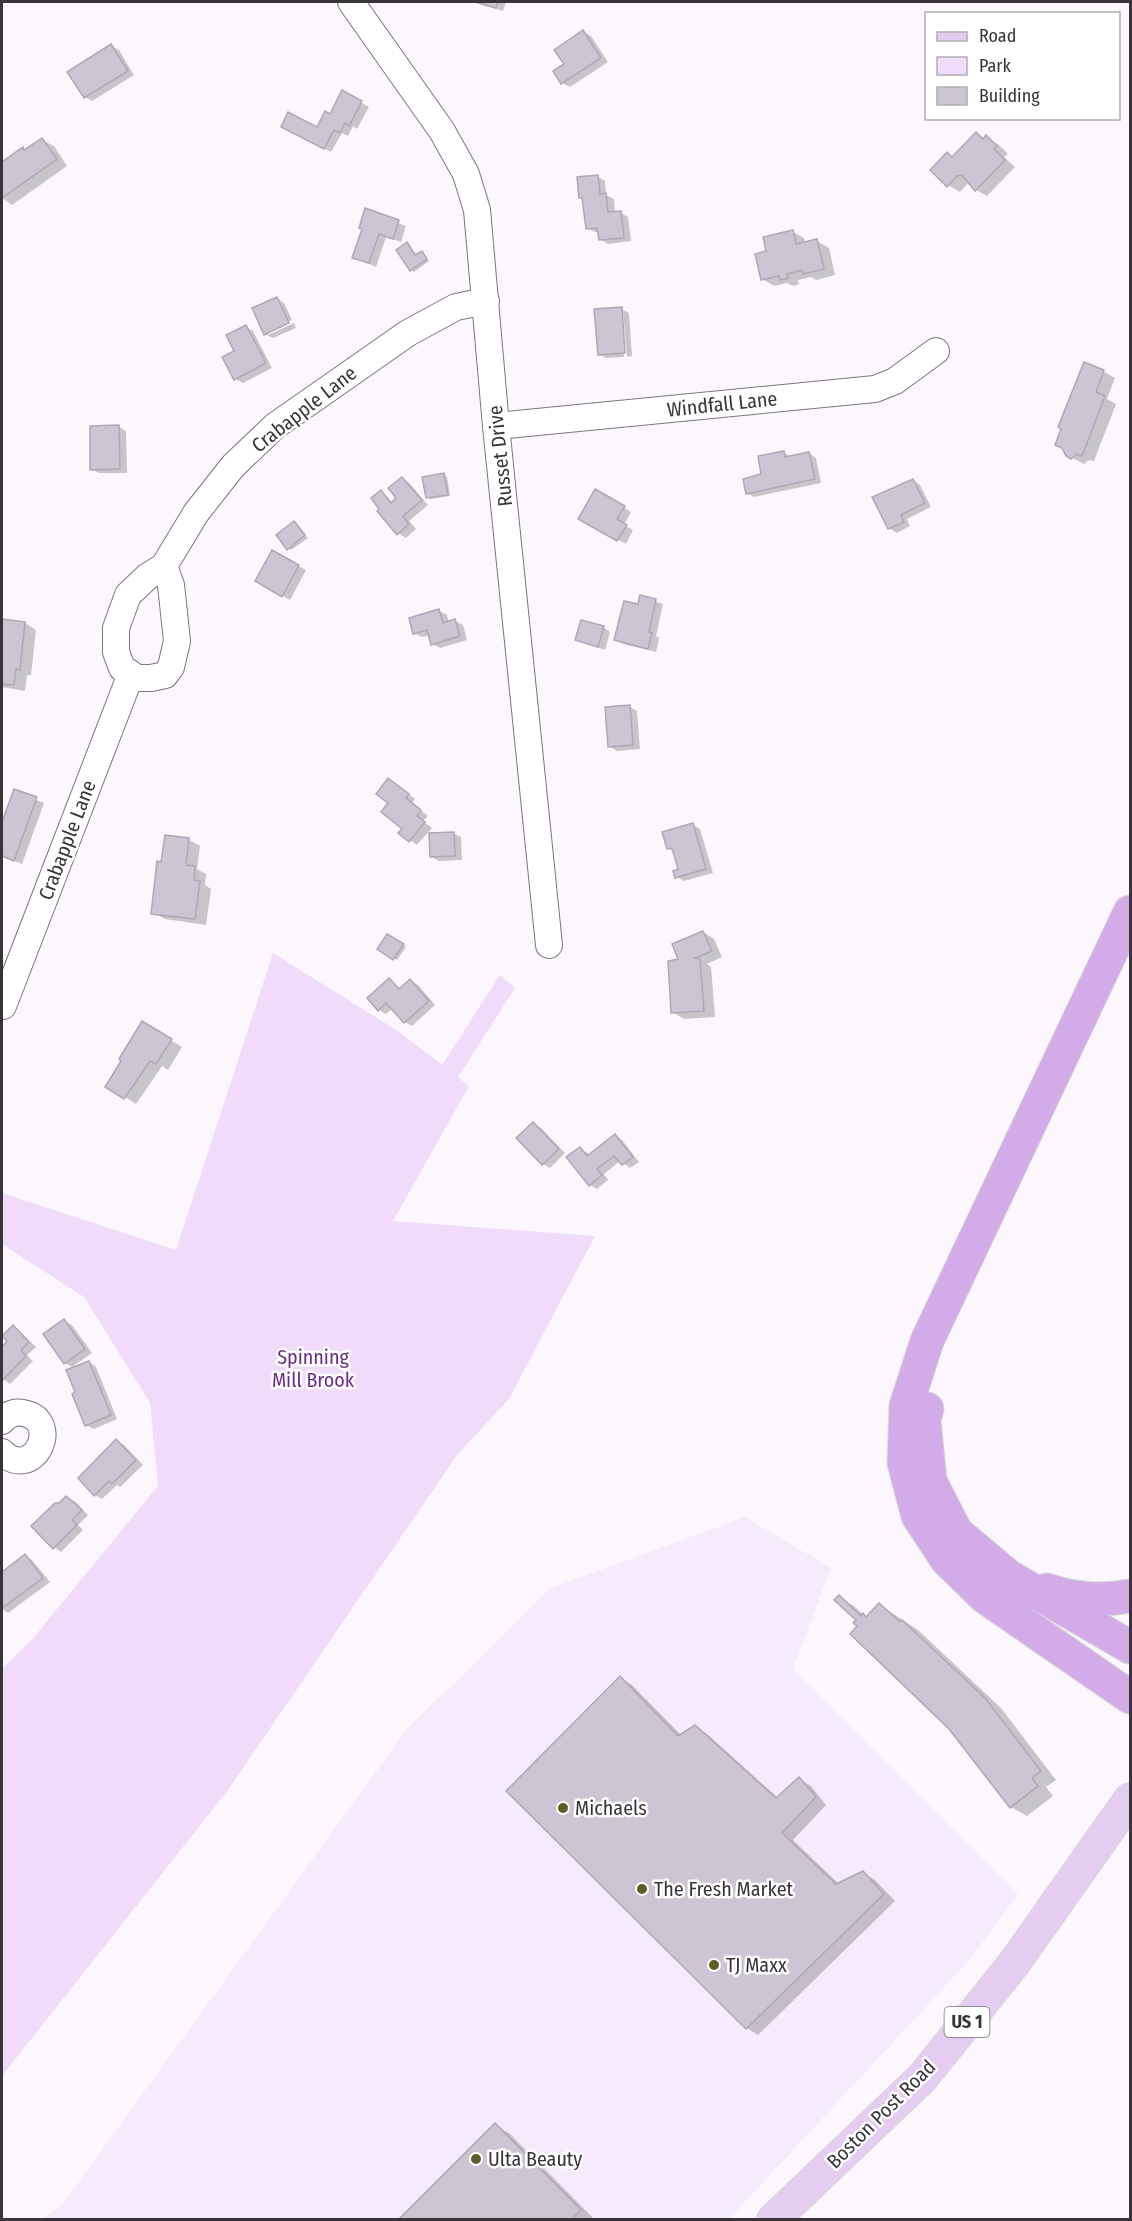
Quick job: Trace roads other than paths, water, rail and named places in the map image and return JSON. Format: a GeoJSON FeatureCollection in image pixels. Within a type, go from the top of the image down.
{"type":"FeatureCollection","features":[{"type":"Feature","properties":{"kind":"highway"},"geometry":{"type":"LineString","coordinates":[[1131,912],[927,1341],[906,1406],[904,1463],[918,1516],[947,1560],[985,1597],[1131,1697]]}},
{"type":"Feature","properties":{"kind":"highway"},"geometry":{"type":"LineString","coordinates":[[1131,962],[940,1362],[924,1420],[930,1480],[956,1532],[1008,1576],[1131,1647]]}},
{"type":"Feature","properties":{"kind":"highway"},"geometry":{"type":"LineString","coordinates":[[1008,1576],[1061,1596],[1107,1600],[1131,1596]]}},
{"type":"Feature","properties":{"kind":"main road","name":"Boston Post Road"},"geometry":{"type":"LineString","coordinates":[[773,2220],[923,2077],[1015,1962],[1131,1799]]}},
{"type":"Feature","properties":{"kind":"street","name":"Russet Drive"},"geometry":{"type":"LineString","coordinates":[[351,2],[442,131],[466,174],[477,210],[496,426],[549,945]]}},
{"type":"Feature","properties":{"kind":"street","name":"Crabapple Lane"},"geometry":{"type":"LineString","coordinates":[[3,1006],[131,674],[122,668],[116,652],[116,628],[128,595],[148,576],[164,566],[196,513],[232,466],[275,426],[408,333],[456,307],[486,302]]}},
{"type":"Feature","properties":{"kind":"street","name":"Windfall Lane"},"geometry":{"type":"LineString","coordinates":[[496,426],[875,389],[895,381],[936,351]]}},
{"type":"Feature","properties":{"kind":"street"},"geometry":{"type":"LineString","coordinates":[[131,674],[137,678],[151,678],[165,675],[171,667],[177,641],[171,585],[164,566]]}},
{"type":"Feature","properties":{"kind":"street"},"geometry":{"type":"LineString","coordinates":[[2,1421],[10,1414],[27,1414],[39,1424],[42,1431],[41,1446],[31,1457],[4,1461]]}},
{"type":"Feature","properties":{"kind":"place","name":"Michaels"},"geometry":{"type":"Point","coordinates":[563,1808]}},
{"type":"Feature","properties":{"kind":"place","name":"The Fresh Market"},"geometry":{"type":"Point","coordinates":[642,1889]}},
{"type":"Feature","properties":{"kind":"place","name":"TJ Maxx"},"geometry":{"type":"Point","coordinates":[714,1965]}},
{"type":"Feature","properties":{"kind":"place","name":"Ulta Beauty"},"geometry":{"type":"Point","coordinates":[476,2159]}},
{"type":"Feature","properties":{"kind":"park label","name":"Spinning Mill Brook"},"geometry":{"type":"Point","coordinates":[313,1368]}}]}
